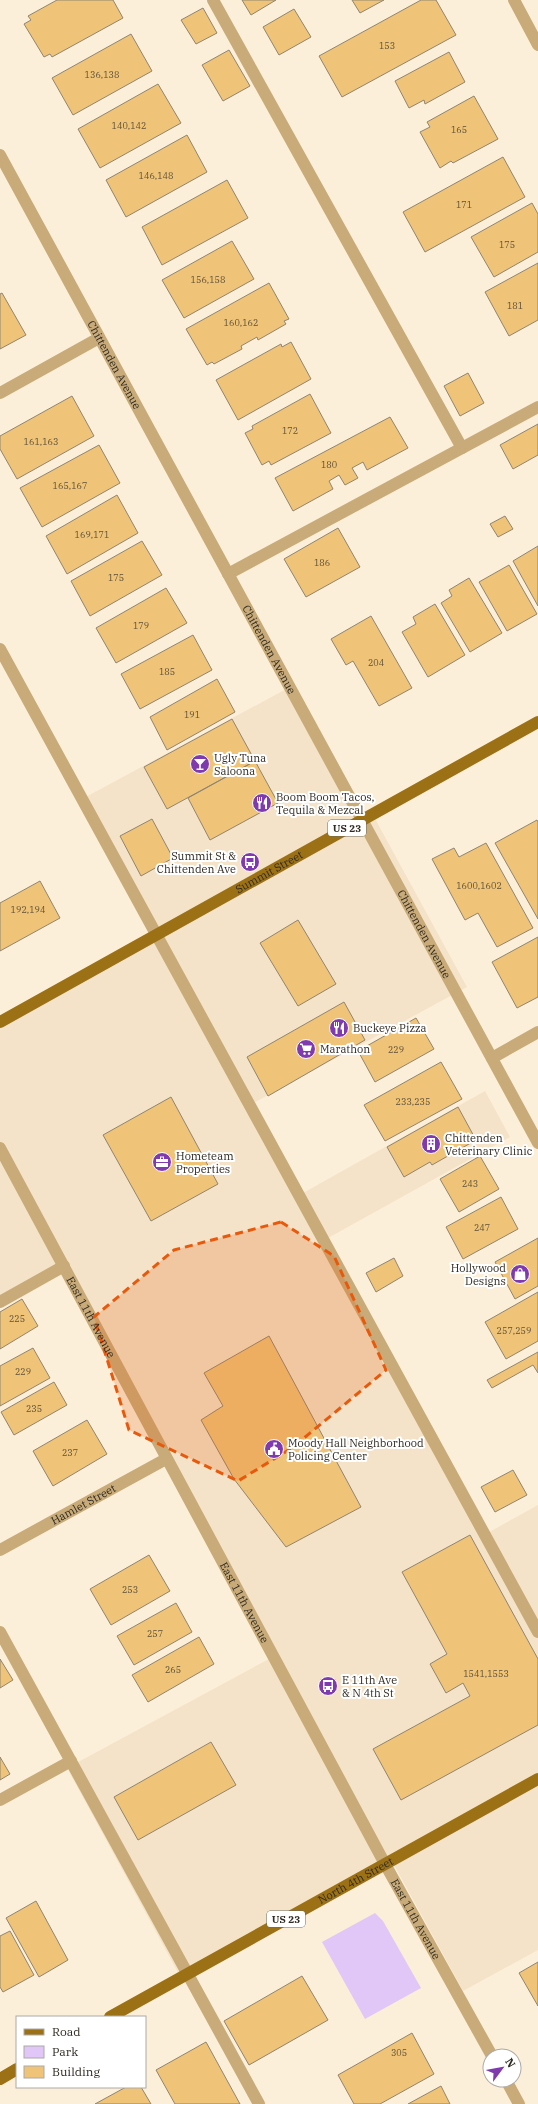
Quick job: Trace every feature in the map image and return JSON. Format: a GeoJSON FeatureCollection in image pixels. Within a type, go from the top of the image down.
{"type":"FeatureCollection","features":[{"type":"Feature","properties":{"kind":"main road","name":"Summit Street"},"geometry":{"type":"LineString","coordinates":[[0,1022],[538,722]]}},
{"type":"Feature","properties":{"kind":"main road","name":"North 4th Street"},"geometry":{"type":"LineString","coordinates":[[112,2016],[538,1778]]}},
{"type":"Feature","properties":{"kind":"main road"},"geometry":{"type":"LineString","coordinates":[[0,2079],[16,2070]]}},
{"type":"Feature","properties":{"kind":"street"},"geometry":{"type":"LineString","coordinates":[[213,0],[462,448]]}},
{"type":"Feature","properties":{"kind":"street"},"geometry":{"type":"LineString","coordinates":[[514,0],[538,45]]}},
{"type":"Feature","properties":{"kind":"street","name":"Chittenden Avenue"},"geometry":{"type":"LineString","coordinates":[[0,155],[538,1143]]}},
{"type":"Feature","properties":{"kind":"street"},"geometry":{"type":"LineString","coordinates":[[0,393],[99,338]]}},
{"type":"Feature","properties":{"kind":"street"},"geometry":{"type":"LineString","coordinates":[[228,574],[538,407]]}},
{"type":"Feature","properties":{"kind":"street"},"geometry":{"type":"LineString","coordinates":[[0,649],[538,1632]]}},
{"type":"Feature","properties":{"kind":"street"},"geometry":{"type":"LineString","coordinates":[[492,1058],[538,1032]]}},
{"type":"Feature","properties":{"kind":"street","name":"East 11th Avenue"},"geometry":{"type":"LineString","coordinates":[[0,1148],[385,1864],[488,2048]]}},
{"type":"Feature","properties":{"kind":"street"},"geometry":{"type":"LineString","coordinates":[[0,1302],[64,1266]]}},
{"type":"Feature","properties":{"kind":"street","name":"Hamlet Street"},"geometry":{"type":"LineString","coordinates":[[0,1550],[166,1459]]}},
{"type":"Feature","properties":{"kind":"street"},"geometry":{"type":"LineString","coordinates":[[0,1632],[259,2104]]}},
{"type":"Feature","properties":{"kind":"street"},"geometry":{"type":"LineString","coordinates":[[0,1800],[71,1761]]}},
{"type":"Feature","properties":{"kind":"street"},"geometry":{"type":"LineString","coordinates":[[510,2088],[519,2104]]}},
{"type":"Feature","properties":{"kind":"highlighted area"},"geometry":{"type":"Polygon","coordinates":[[[281,1222],[334,1256],[386,1370],[292,1448],[238,1481],[129,1430],[94,1317],[174,1250],[281,1222]]]}},
{"type":"Feature","properties":{"kind":"shaded area"},"geometry":{"type":"Polygon","coordinates":[[[290,687],[362,820],[373,815],[467,987],[248,1106],[482,1536],[538,1505],[538,1950],[463,1991],[393,1863],[181,1978],[67,1768],[278,1654],[68,1267],[0,1303],[0,1017],[155,933],[82,799],[290,687]]]}},
{"type":"Feature","properties":{"kind":"shaded area"},"geometry":{"type":"Polygon","coordinates":[[[485,1091],[510,1137],[328,1238],[303,1193],[485,1091]]]}},
{"type":"Feature","properties":{"kind":"green space"},"geometry":{"type":"Polygon","coordinates":[[[375,1913],[383,1921],[421,1988],[365,2019],[322,1942],[375,1913]]]}},
{"type":"Feature","properties":{"kind":"building"},"geometry":{"type":"Polygon","coordinates":[[[57,0],[113,0],[123,18],[52,57],[50,54],[44,57],[24,24],[31,20],[28,16],[57,0]]]}},
{"type":"Feature","properties":{"kind":"building"},"geometry":{"type":"Polygon","coordinates":[[[242,0],[276,0],[251,15],[242,0]]]}},
{"type":"Feature","properties":{"kind":"building"},"geometry":{"type":"Polygon","coordinates":[[[352,0],[384,0],[360,13],[352,0]]]}},
{"type":"Feature","properties":{"kind":"building"},"geometry":{"type":"Polygon","coordinates":[[[421,0],[436,0],[456,35],[342,97],[319,56],[421,0]]]}},
{"type":"Feature","properties":{"kind":"building"},"geometry":{"type":"Polygon","coordinates":[[[203,8],[217,33],[196,44],[181,20],[203,8]]]}},
{"type":"Feature","properties":{"kind":"building"},"geometry":{"type":"Polygon","coordinates":[[[294,9],[311,37],[279,55],[263,27],[294,9]]]}},
{"type":"Feature","properties":{"kind":"building"},"geometry":{"type":"Polygon","coordinates":[[[131,34],[152,71],[73,115],[52,78],[131,34]]]}},
{"type":"Feature","properties":{"kind":"building"},"geometry":{"type":"Polygon","coordinates":[[[229,50],[250,86],[223,101],[202,65],[229,50]]]}},
{"type":"Feature","properties":{"kind":"building"},"geometry":{"type":"Polygon","coordinates":[[[449,52],[465,82],[425,104],[424,100],[409,108],[395,81],[449,52]]]}},
{"type":"Feature","properties":{"kind":"building"},"geometry":{"type":"Polygon","coordinates":[[[158,84],[181,123],[100,168],[78,129],[158,84]]]}},
{"type":"Feature","properties":{"kind":"building"},"geometry":{"type":"Polygon","coordinates":[[[474,96],[498,139],[453,163],[451,161],[440,168],[420,132],[430,127],[427,122],[474,96]]]}},
{"type":"Feature","properties":{"kind":"building"},"geometry":{"type":"Polygon","coordinates":[[[187,135],[207,172],[126,217],[106,180],[187,135]]]}},
{"type":"Feature","properties":{"kind":"building"},"geometry":{"type":"Polygon","coordinates":[[[503,157],[525,197],[425,252],[403,212],[503,157]]]}},
{"type":"Feature","properties":{"kind":"building"},"geometry":{"type":"Polygon","coordinates":[[[227,180],[248,218],[162,265],[142,227],[227,180]]]}},
{"type":"Feature","properties":{"kind":"building"},"geometry":{"type":"Polygon","coordinates":[[[532,203],[538,214],[538,252],[494,277],[471,237],[532,203]]]}},
{"type":"Feature","properties":{"kind":"building"},"geometry":{"type":"Polygon","coordinates":[[[232,241],[254,279],[184,318],[162,280],[232,241]]]}},
{"type":"Feature","properties":{"kind":"building"},"geometry":{"type":"Polygon","coordinates":[[[538,263],[538,320],[509,336],[485,292],[538,263]]]}},
{"type":"Feature","properties":{"kind":"building"},"geometry":{"type":"Polygon","coordinates":[[[269,283],[289,319],[284,321],[286,324],[258,340],[257,337],[241,346],[242,349],[214,364],[212,362],[207,365],[186,329],[269,283]]]}},
{"type":"Feature","properties":{"kind":"building"},"geometry":{"type":"Polygon","coordinates":[[[2,293],[26,335],[0,349],[0,294],[2,293]]]}},
{"type":"Feature","properties":{"kind":"building"},"geometry":{"type":"Polygon","coordinates":[[[291,342],[311,379],[238,420],[216,380],[281,344],[282,347],[291,342]]]}},
{"type":"Feature","properties":{"kind":"building"},"geometry":{"type":"Polygon","coordinates":[[[468,373],[484,403],[460,416],[444,386],[468,373]]]}},
{"type":"Feature","properties":{"kind":"building"},"geometry":{"type":"Polygon","coordinates":[[[310,394],[331,433],[271,465],[269,461],[262,465],[245,433],[253,429],[252,426],[310,394]]]}},
{"type":"Feature","properties":{"kind":"building"},"geometry":{"type":"Polygon","coordinates":[[[72,396],[94,436],[17,479],[0,449],[0,436],[72,396]]]}},
{"type":"Feature","properties":{"kind":"building"},"geometry":{"type":"Polygon","coordinates":[[[390,417],[408,448],[367,470],[363,462],[352,468],[358,478],[345,485],[339,475],[329,481],[333,489],[293,511],[275,478],[390,417]]]}},
{"type":"Feature","properties":{"kind":"building"},"geometry":{"type":"Polygon","coordinates":[[[538,424],[538,455],[513,469],[500,445],[538,424]]]}},
{"type":"Feature","properties":{"kind":"building"},"geometry":{"type":"Polygon","coordinates":[[[99,445],[120,483],[42,527],[20,488],[99,445]]]}},
{"type":"Feature","properties":{"kind":"building"},"geometry":{"type":"Polygon","coordinates":[[[117,495],[138,533],[67,574],[46,536],[117,495]]]}},
{"type":"Feature","properties":{"kind":"building"},"geometry":{"type":"Polygon","coordinates":[[[505,516],[513,529],[498,537],[490,524],[505,516]]]}},
{"type":"Feature","properties":{"kind":"building"},"geometry":{"type":"Polygon","coordinates":[[[338,528],[360,567],[306,597],[284,559],[338,528]]]}},
{"type":"Feature","properties":{"kind":"building"},"geometry":{"type":"Polygon","coordinates":[[[142,541],[162,575],[90,616],[71,581],[142,541]]]}},
{"type":"Feature","properties":{"kind":"building"},"geometry":{"type":"Polygon","coordinates":[[[538,546],[538,606],[513,561],[538,546]]]}},
{"type":"Feature","properties":{"kind":"building"},"geometry":{"type":"Polygon","coordinates":[[[509,565],[537,614],[507,631],[479,582],[509,565]]]}},
{"type":"Feature","properties":{"kind":"building"},"geometry":{"type":"Polygon","coordinates":[[[469,578],[502,633],[470,652],[441,603],[452,596],[449,590],[469,578]]]}},
{"type":"Feature","properties":{"kind":"building"},"geometry":{"type":"Polygon","coordinates":[[[166,588],[187,623],[116,663],[96,628],[166,588]]]}},
{"type":"Feature","properties":{"kind":"building"},"geometry":{"type":"Polygon","coordinates":[[[435,604],[465,655],[428,677],[402,632],[416,624],[413,617],[435,604]]]}},
{"type":"Feature","properties":{"kind":"building"},"geometry":{"type":"Polygon","coordinates":[[[371,616],[412,688],[379,706],[353,661],[346,665],[331,639],[371,616]]]}},
{"type":"Feature","properties":{"kind":"building"},"geometry":{"type":"Polygon","coordinates":[[[193,635],[212,670],[140,709],[121,674],[193,635]]]}},
{"type":"Feature","properties":{"kind":"building"},"geometry":{"type":"Polygon","coordinates":[[[217,679],[235,712],[167,750],[150,717],[217,679]]]}},
{"type":"Feature","properties":{"kind":"building","name":"Ugly Tuna Saloona"},"geometry":{"type":"Polygon","coordinates":[[[232,719],[255,761],[167,809],[144,767],[232,719]]]}},
{"type":"Feature","properties":{"kind":"building"},"geometry":{"type":"Polygon","coordinates":[[[255,761],[278,803],[210,840],[188,798],[255,761]]]}},
{"type":"Feature","properties":{"kind":"building"},"geometry":{"type":"Polygon","coordinates":[[[152,819],[173,858],[141,876],[120,836],[152,819]]]}},
{"type":"Feature","properties":{"kind":"building"},"geometry":{"type":"Polygon","coordinates":[[[537,820],[538,822],[538,919],[495,843],[537,820]]]}},
{"type":"Feature","properties":{"kind":"building"},"geometry":{"type":"Polygon","coordinates":[[[486,843],[533,928],[497,947],[478,913],[465,920],[432,859],[454,848],[459,857],[486,843]]]}},
{"type":"Feature","properties":{"kind":"building"},"geometry":{"type":"Polygon","coordinates":[[[40,881],[60,918],[0,951],[0,903],[40,881]]]}},
{"type":"Feature","properties":{"kind":"building"},"geometry":{"type":"Polygon","coordinates":[[[298,920],[336,984],[298,1006],[260,943],[298,920]]]}},
{"type":"Feature","properties":{"kind":"building"},"geometry":{"type":"Polygon","coordinates":[[[538,937],[538,997],[517,1008],[492,962],[538,937]]]}},
{"type":"Feature","properties":{"kind":"building","name":"Marathon"},"geometry":{"type":"Polygon","coordinates":[[[344,1002],[365,1040],[268,1096],[247,1057],[344,1002]]]}},
{"type":"Feature","properties":{"kind":"building"},"geometry":{"type":"Polygon","coordinates":[[[416,1018],[434,1049],[375,1082],[358,1051],[416,1018]]]}},
{"type":"Feature","properties":{"kind":"building"},"geometry":{"type":"Polygon","coordinates":[[[441,1062],[462,1099],[385,1141],[364,1105],[441,1062]]]}},
{"type":"Feature","properties":{"kind":"building","name":"Hometeam Properties"},"geometry":{"type":"Polygon","coordinates":[[[171,1097],[218,1184],[151,1221],[103,1135],[171,1097]]]}},
{"type":"Feature","properties":{"kind":"building","name":"Chittenden Veterinary Clinic"},"geometry":{"type":"Polygon","coordinates":[[[458,1107],[476,1140],[432,1165],[430,1162],[404,1177],[387,1147],[458,1107]]]}},
{"type":"Feature","properties":{"kind":"building"},"geometry":{"type":"Polygon","coordinates":[[[480,1156],[499,1189],[459,1212],[440,1179],[480,1156]]]}},
{"type":"Feature","properties":{"kind":"building"},"geometry":{"type":"Polygon","coordinates":[[[501,1197],[518,1229],[463,1259],[446,1227],[501,1197]]]}},
{"type":"Feature","properties":{"kind":"building","name":"Hollywood Designs"},"geometry":{"type":"Polygon","coordinates":[[[538,1238],[538,1286],[515,1299],[495,1262],[538,1238]]]}},
{"type":"Feature","properties":{"kind":"building"},"geometry":{"type":"Polygon","coordinates":[[[394,1258],[403,1276],[376,1292],[366,1273],[394,1258]]]}},
{"type":"Feature","properties":{"kind":"building"},"geometry":{"type":"Polygon","coordinates":[[[538,1292],[538,1341],[506,1359],[485,1322],[538,1292]]]}},
{"type":"Feature","properties":{"kind":"building"},"geometry":{"type":"Polygon","coordinates":[[[22,1299],[38,1326],[0,1349],[0,1312],[22,1299]]]}},
{"type":"Feature","properties":{"kind":"building","name":"Moody Hall Neighborhood Policing Center"},"geometry":{"type":"Polygon","coordinates":[[[269,1336],[361,1507],[286,1547],[234,1479],[201,1420],[223,1406],[204,1373],[269,1336]]]}},
{"type":"Feature","properties":{"kind":"building"},"geometry":{"type":"Polygon","coordinates":[[[33,1348],[50,1378],[0,1406],[0,1366],[33,1348]]]}},
{"type":"Feature","properties":{"kind":"building"},"geometry":{"type":"Polygon","coordinates":[[[538,1352],[538,1373],[533,1365],[492,1388],[487,1380],[538,1352]]]}},
{"type":"Feature","properties":{"kind":"building"},"geometry":{"type":"Polygon","coordinates":[[[54,1382],[67,1405],[14,1435],[1,1412],[54,1382]]]}},
{"type":"Feature","properties":{"kind":"building"},"geometry":{"type":"Polygon","coordinates":[[[87,1420],[107,1454],[53,1486],[33,1451],[87,1420]]]}},
{"type":"Feature","properties":{"kind":"building"},"geometry":{"type":"Polygon","coordinates":[[[513,1470],[527,1495],[495,1512],[481,1487],[513,1470]]]}},
{"type":"Feature","properties":{"kind":"building"},"geometry":{"type":"Polygon","coordinates":[[[470,1535],[538,1659],[538,1725],[401,1800],[373,1749],[470,1696],[463,1683],[446,1693],[430,1664],[447,1654],[402,1572],[470,1535]]]}},
{"type":"Feature","properties":{"kind":"building"},"geometry":{"type":"Polygon","coordinates":[[[149,1555],[170,1591],[111,1625],[90,1589],[149,1555]]]}},
{"type":"Feature","properties":{"kind":"building"},"geometry":{"type":"Polygon","coordinates":[[[176,1603],[192,1632],[134,1665],[117,1636],[176,1603]]]}},
{"type":"Feature","properties":{"kind":"building"},"geometry":{"type":"Polygon","coordinates":[[[199,1637],[214,1664],[148,1702],[132,1675],[199,1637]]]}},
{"type":"Feature","properties":{"kind":"building"},"geometry":{"type":"Polygon","coordinates":[[[0,1659],[13,1680],[0,1688],[0,1659]]]}},
{"type":"Feature","properties":{"kind":"building"},"geometry":{"type":"Polygon","coordinates":[[[211,1742],[236,1785],[138,1840],[114,1797],[211,1742]]]}},
{"type":"Feature","properties":{"kind":"building"},"geometry":{"type":"Polygon","coordinates":[[[0,1757],[10,1774],[0,1780],[0,1757]]]}},
{"type":"Feature","properties":{"kind":"building"},"geometry":{"type":"Polygon","coordinates":[[[36,1901],[68,1960],[39,1977],[6,1918],[36,1901]]]}},
{"type":"Feature","properties":{"kind":"building"},"geometry":{"type":"Polygon","coordinates":[[[10,1931],[34,1975],[3,1992],[0,1987],[0,1936],[10,1931]]]}},
{"type":"Feature","properties":{"kind":"building"},"geometry":{"type":"Polygon","coordinates":[[[538,1962],[538,2006],[519,1973],[538,1962]]]}},
{"type":"Feature","properties":{"kind":"building"},"geometry":{"type":"Polygon","coordinates":[[[302,1976],[328,2020],[249,2065],[224,2021],[302,1976]]]}},
{"type":"Feature","properties":{"kind":"building"},"geometry":{"type":"Polygon","coordinates":[[[412,2033],[434,2074],[380,2104],[354,2104],[338,2075],[412,2033]]]}},
{"type":"Feature","properties":{"kind":"building"},"geometry":{"type":"Polygon","coordinates":[[[206,2042],[240,2104],[175,2104],[156,2070],[206,2042]]]}},
{"type":"Feature","properties":{"kind":"building"},"geometry":{"type":"Polygon","coordinates":[[[441,2086],[450,2104],[408,2104],[441,2086]]]}},
{"type":"Feature","properties":{"kind":"building"},"geometry":{"type":"Polygon","coordinates":[[[124,2088],[142,2088],[151,2104],[95,2104],[124,2088]]]}},
{"type":"Feature","properties":{"kind":"place","name":"Ugly Tuna Saloona"},"geometry":{"type":"Point","coordinates":[200,764]}},
{"type":"Feature","properties":{"kind":"place","name":"Boom Boom Tacos, Tequila & Mezcal"},"geometry":{"type":"Point","coordinates":[262,803]}},
{"type":"Feature","properties":{"kind":"place","name":"Summit St & Chittenden Ave"},"geometry":{"type":"Point","coordinates":[250,862]}},
{"type":"Feature","properties":{"kind":"place","name":"Buckeye Pizza"},"geometry":{"type":"Point","coordinates":[339,1028]}},
{"type":"Feature","properties":{"kind":"place","name":"Marathon"},"geometry":{"type":"Point","coordinates":[306,1049]}},
{"type":"Feature","properties":{"kind":"place","name":"Chittenden Veterinary Clinic"},"geometry":{"type":"Point","coordinates":[431,1144]}},
{"type":"Feature","properties":{"kind":"place","name":"Hometeam Properties"},"geometry":{"type":"Point","coordinates":[162,1162]}},
{"type":"Feature","properties":{"kind":"place","name":"Hollywood Designs"},"geometry":{"type":"Point","coordinates":[520,1274]}},
{"type":"Feature","properties":{"kind":"place","name":"Moody Hall Neighborhood Policing Center"},"geometry":{"type":"Point","coordinates":[274,1449]}},
{"type":"Feature","properties":{"kind":"place","name":"E 11th Ave & N 4th St"},"geometry":{"type":"Point","coordinates":[328,1686]}}]}
